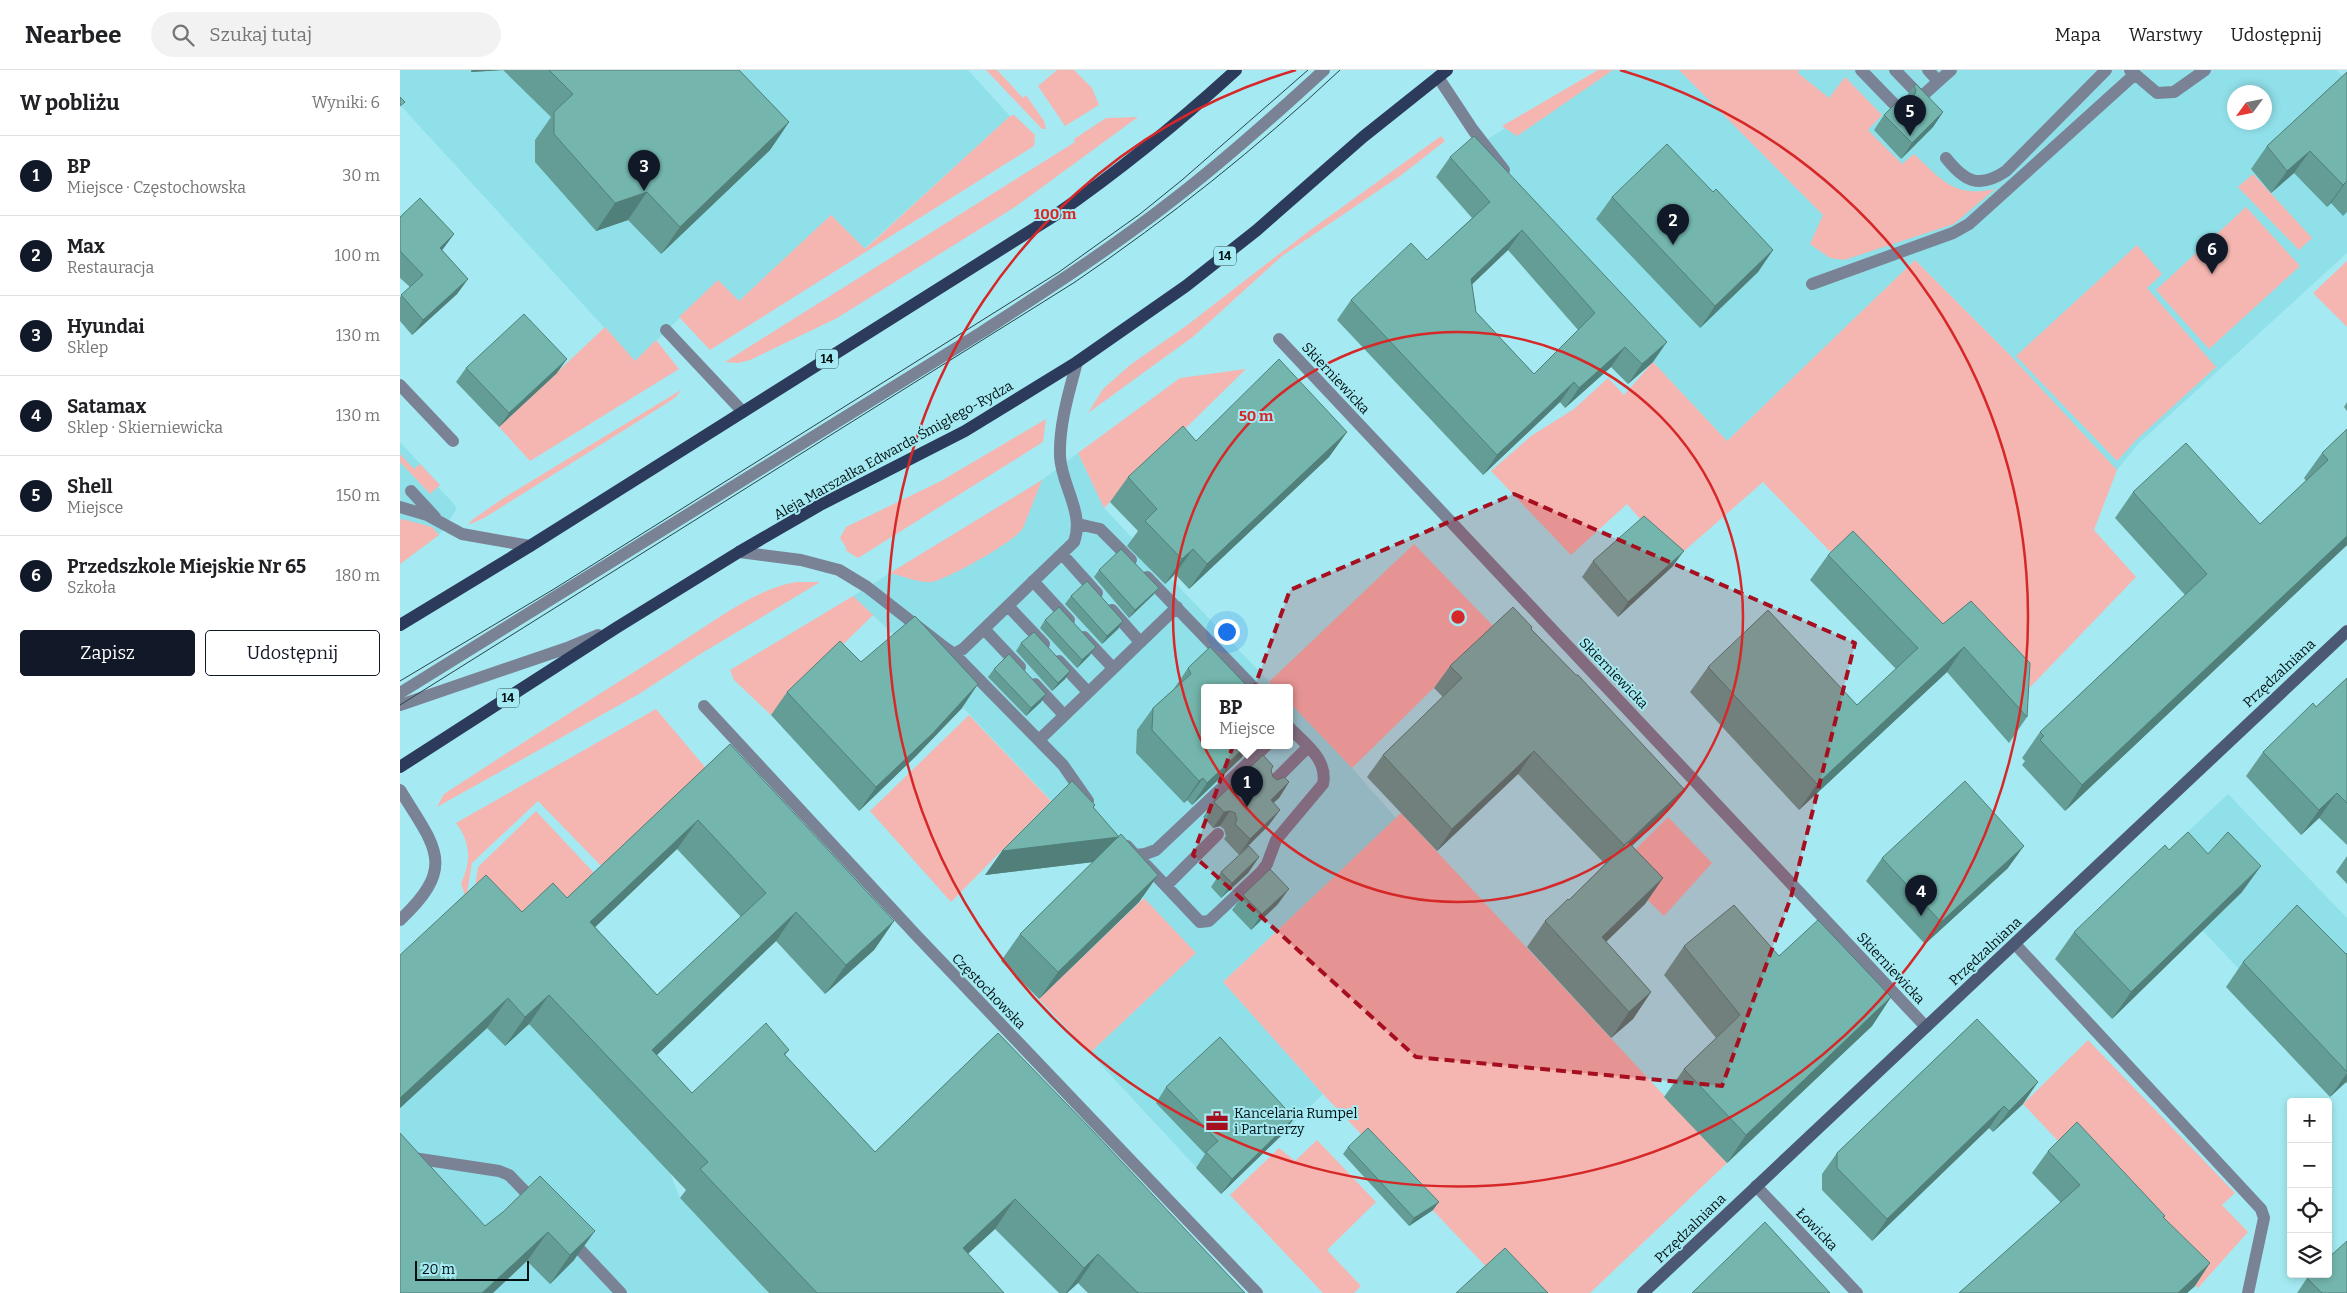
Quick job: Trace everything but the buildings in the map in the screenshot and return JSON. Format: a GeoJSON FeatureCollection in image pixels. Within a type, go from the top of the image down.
{"type":"FeatureCollection","features":[{"type":"Feature","properties":{"kind":"main road","name":"14"},"geometry":{"type":"LineString","coordinates":[[400,625],[530,546],[1054,216],[1110,177],[1170,129],[1236,70]]}},
{"type":"Feature","properties":{"kind":"main road","name":"Aleja Marszałka Edwarda Śmigłego-Rydza"},"geometry":{"type":"LineString","coordinates":[[400,768],[616,628],[739,552],[820,505],[965,431],[1077,362],[1186,286],[1257,230],[1362,137],[1442,74]]}},
{"type":"Feature","properties":{"kind":"street"},"geometry":{"type":"LineString","coordinates":[[400,694],[1067,277],[1209,172],[1324,70]]}},
{"type":"Feature","properties":{"kind":"street"},"geometry":{"type":"LineString","coordinates":[[1860,70],[1897,107]]}},
{"type":"Feature","properties":{"kind":"street"},"geometry":{"type":"LineString","coordinates":[[1895,70],[1922,97],[1951,70]]}},
{"type":"Feature","properties":{"kind":"street"},"geometry":{"type":"LineString","coordinates":[[1928,70],[1938,81]]}},
{"type":"Feature","properties":{"kind":"street"},"geometry":{"type":"LineString","coordinates":[[1946,158],[1968,180],[1981,182],[1992,180],[2006,171],[2106,70]]}},
{"type":"Feature","properties":{"kind":"street"},"geometry":{"type":"LineString","coordinates":[[1812,284],[1953,233],[1969,224],[2132,72],[2157,93],[2174,92],[2205,70]]}},
{"type":"Feature","properties":{"kind":"street"},"geometry":{"type":"LineString","coordinates":[[1442,74],[1473,130],[1504,170]]}},
{"type":"Feature","properties":{"kind":"street"},"geometry":{"type":"LineString","coordinates":[[666,330],[743,412]]}},
{"type":"Feature","properties":{"kind":"street","name":"Skierniewicka"},"geometry":{"type":"LineString","coordinates":[[1280,339],[1926,1027]]}},
{"type":"Feature","properties":{"kind":"street"},"geometry":{"type":"LineString","coordinates":[[954,654],[963,649],[1074,542],[1078,524],[1060,458],[1066,403],[1077,362]]}},
{"type":"Feature","properties":{"kind":"street"},"geometry":{"type":"LineString","coordinates":[[400,385],[453,442]]}},
{"type":"Feature","properties":{"kind":"street"},"geometry":{"type":"LineString","coordinates":[[411,491],[438,521]]}},
{"type":"Feature","properties":{"kind":"street"},"geometry":{"type":"LineString","coordinates":[[400,507],[438,521],[453,531],[474,537],[530,546]]}},
{"type":"Feature","properties":{"kind":"street"},"geometry":{"type":"LineString","coordinates":[[1078,524],[1100,528],[1250,684]]}},
{"type":"Feature","properties":{"kind":"street"},"geometry":{"type":"LineString","coordinates":[[739,552],[823,564],[847,574],[954,654],[1063,765],[1097,814]]}},
{"type":"Feature","properties":{"kind":"street"},"geometry":{"type":"LineString","coordinates":[[1062,554],[1140,642]]}},
{"type":"Feature","properties":{"kind":"street"},"geometry":{"type":"LineString","coordinates":[[1033,581],[1113,668]]}},
{"type":"Feature","properties":{"kind":"street"},"geometry":{"type":"LineString","coordinates":[[1008,606],[1088,692]]}},
{"type":"Feature","properties":{"kind":"street"},"geometry":{"type":"LineString","coordinates":[[1038,740],[1177,607]]}},
{"type":"Feature","properties":{"kind":"street"},"geometry":{"type":"LineString","coordinates":[[400,705],[567,648],[616,628]]}},
{"type":"Feature","properties":{"kind":"street"},"geometry":{"type":"LineString","coordinates":[[984,629],[1064,715]]}},
{"type":"Feature","properties":{"kind":"street","name":"Przędzalniana"},"geometry":{"type":"LineString","coordinates":[[1643,1293],[2347,631]]}},
{"type":"Feature","properties":{"kind":"street","name":"Częstochowska"},"geometry":{"type":"LineString","coordinates":[[704,706],[916,935],[1257,1293]]}},
{"type":"Feature","properties":{"kind":"street"},"geometry":{"type":"LineString","coordinates":[[1116,834],[1200,922],[1209,921],[1261,872],[1267,864],[1276,840],[1324,784],[1326,773],[1320,759],[1293,731]]}},
{"type":"Feature","properties":{"kind":"street"},"geometry":{"type":"LineString","coordinates":[[1268,787],[1308,747]]}},
{"type":"Feature","properties":{"kind":"street"},"geometry":{"type":"LineString","coordinates":[[1135,855],[1156,850],[1263,749]]}},
{"type":"Feature","properties":{"kind":"street"},"geometry":{"type":"LineString","coordinates":[[400,790],[436,852],[436,865],[427,889],[413,908],[400,920]]}},
{"type":"Feature","properties":{"kind":"street"},"geometry":{"type":"LineString","coordinates":[[1166,886],[1218,834]]}},
{"type":"Feature","properties":{"kind":"street"},"geometry":{"type":"LineString","coordinates":[[2015,944],[2096,1029],[2261,1209],[2264,1218],[2248,1293]]}},
{"type":"Feature","properties":{"kind":"street"},"geometry":{"type":"LineString","coordinates":[[400,1156],[504,1173],[509,1175],[543,1210]]}},
{"type":"Feature","properties":{"kind":"street","name":"Łowicka"},"geometry":{"type":"LineString","coordinates":[[1756,1186],[1856,1293]]}},
{"type":"Feature","properties":{"kind":"street"},"geometry":{"type":"LineString","coordinates":[[563,1232],[622,1293]]}},
{"type":"Feature","properties":{"kind":"highlighted area"},"geometry":{"type":"Polygon","coordinates":[[[1514,494],[1855,643],[1791,897],[1722,1086],[1416,1057],[1193,855],[1290,590],[1514,494]]]}},
{"type":"Feature","properties":{"kind":"shaded area"},"geometry":{"type":"Polygon","coordinates":[[[400,70],[968,70],[1010,116],[864,249],[831,215],[739,301],[718,281],[635,361],[400,105],[400,70]]]}},
{"type":"Feature","properties":{"kind":"shaded area"},"geometry":{"type":"Polygon","coordinates":[[[986,70],[997,70],[1023,98],[1026,95],[1044,121],[1046,129],[1042,129],[986,70]]]}},
{"type":"Feature","properties":{"kind":"shaded area"},"geometry":{"type":"Polygon","coordinates":[[[1057,70],[1074,70],[1092,88],[1099,105],[1065,126],[1038,86],[1057,70]]]}},
{"type":"Feature","properties":{"kind":"shaded area"},"geometry":{"type":"Polygon","coordinates":[[[1598,70],[1613,70],[1517,136],[1502,126],[1598,70]]]}},
{"type":"Feature","properties":{"kind":"shaded area"},"geometry":{"type":"Polygon","coordinates":[[[1600,70],[2336,70],[2347,80],[2347,253],[2139,443],[2117,470],[2009,354],[1915,260],[1727,441],[1460,156],[1600,70]]]}},
{"type":"Feature","properties":{"kind":"shaded area"},"geometry":{"type":"Polygon","coordinates":[[[1679,70],[1799,70],[1798,73],[1829,98],[1845,77],[1882,115],[1868,130],[1902,164],[1914,154],[1941,179],[1959,189],[1981,191],[1995,189],[1954,224],[1844,260],[1830,258],[1810,244],[1823,215],[1679,70]]]}},
{"type":"Feature","properties":{"kind":"shaded area"},"geometry":{"type":"Polygon","coordinates":[[[1014,115],[1035,135],[1034,146],[710,350],[679,317],[718,280],[739,301],[831,215],[865,249],[1010,116],[1014,115]]]}},
{"type":"Feature","properties":{"kind":"shaded area"},"geometry":{"type":"Polygon","coordinates":[[[1138,117],[1015,207],[837,318],[750,360],[738,363],[725,362],[1075,142],[1074,139],[1106,118],[1138,117]]]}},
{"type":"Feature","properties":{"kind":"shaded area"},"geometry":{"type":"Polygon","coordinates":[[[1441,136],[1445,141],[1400,176],[1282,256],[1194,336],[1088,413],[1103,389],[1130,365],[1186,326],[1309,231],[1441,136]]]}},
{"type":"Feature","properties":{"kind":"shaded area"},"geometry":{"type":"Polygon","coordinates":[[[2253,174],[2312,238],[2299,250],[2238,187],[2253,174]]]}},
{"type":"Feature","properties":{"kind":"shaded area"},"geometry":{"type":"Polygon","coordinates":[[[2246,207],[2300,266],[2209,349],[2156,290],[2246,207]]]}},
{"type":"Feature","properties":{"kind":"shaded area"},"geometry":{"type":"Polygon","coordinates":[[[2137,245],[2162,274],[2147,288],[2216,367],[2137,439],[2117,461],[2016,356],[2137,245]]]}},
{"type":"Feature","properties":{"kind":"shaded area"},"geometry":{"type":"Polygon","coordinates":[[[1915,260],[2009,354],[2117,470],[2094,530],[2136,577],[2011,707],[1925,650],[1763,482],[1675,559],[1627,504],[1571,555],[1491,471],[1531,436],[1574,409],[1608,378],[1624,395],[1653,362],[1727,441],[1915,260]]]}},
{"type":"Feature","properties":{"kind":"shaded area"},"geometry":{"type":"Polygon","coordinates":[[[2347,261],[2347,327],[2313,293],[2347,261]]]}},
{"type":"Feature","properties":{"kind":"shaded area"},"geometry":{"type":"Polygon","coordinates":[[[605,327],[635,361],[656,340],[679,369],[530,461],[499,427],[605,327]]]}},
{"type":"Feature","properties":{"kind":"shaded area"},"geometry":{"type":"Polygon","coordinates":[[[1246,369],[1104,508],[1078,453],[1180,378],[1246,369]]]}},
{"type":"Feature","properties":{"kind":"shaded area"},"geometry":{"type":"Polygon","coordinates":[[[681,390],[676,397],[664,405],[484,518],[468,525],[472,520],[502,499],[681,390]]]}},
{"type":"Feature","properties":{"kind":"shaded area"},"geometry":{"type":"Polygon","coordinates":[[[1046,419],[1043,442],[858,558],[845,550],[847,549],[840,538],[846,527],[941,481],[1046,419]]]}},
{"type":"Feature","properties":{"kind":"shaded area"},"geometry":{"type":"Polygon","coordinates":[[[400,442],[440,485],[438,487],[455,505],[456,510],[439,535],[400,564],[400,442]]]}},
{"type":"Feature","properties":{"kind":"shaded area"},"geometry":{"type":"Polygon","coordinates":[[[1078,453],[1104,508],[1271,684],[1201,684],[1201,749],[1293,749],[1293,706],[1352,768],[1396,818],[1223,982],[1323,1094],[1221,1194],[1090,1053],[1196,953],[898,639],[853,596],[1042,480],[1078,453]]]}},
{"type":"Feature","properties":{"kind":"shaded area"},"geometry":{"type":"Polygon","coordinates":[[[400,454],[414,469],[420,464],[440,485],[430,494],[400,462],[400,454]]]}},
{"type":"Feature","properties":{"kind":"shaded area"},"geometry":{"type":"Polygon","coordinates":[[[1042,480],[1023,528],[1008,542],[995,550],[951,575],[931,582],[890,573],[1042,480]]]}},
{"type":"Feature","properties":{"kind":"shaded area"},"geometry":{"type":"Polygon","coordinates":[[[402,519],[432,527],[439,535],[400,564],[400,521],[402,519]]]}},
{"type":"Feature","properties":{"kind":"shaded area"},"geometry":{"type":"Polygon","coordinates":[[[1414,544],[1495,628],[1352,768],[1293,706],[1293,684],[1271,684],[1269,682],[1414,544]]]}},
{"type":"Feature","properties":{"kind":"shaded area"},"geometry":{"type":"Polygon","coordinates":[[[796,582],[820,582],[702,653],[639,694],[437,807],[444,794],[733,608],[764,592],[796,582]]]}},
{"type":"Feature","properties":{"kind":"shaded area"},"geometry":{"type":"Polygon","coordinates":[[[853,596],[873,615],[771,715],[734,680],[730,670],[853,596]]]}},
{"type":"Feature","properties":{"kind":"shaded area"},"geometry":{"type":"Polygon","coordinates":[[[656,709],[710,773],[606,871],[538,801],[472,863],[466,899],[461,883],[467,867],[467,844],[456,823],[656,709]]]}},
{"type":"Feature","properties":{"kind":"shaded area"},"geometry":{"type":"Polygon","coordinates":[[[969,715],[1051,801],[951,902],[870,811],[969,715]]]}},
{"type":"Feature","properties":{"kind":"shaded area"},"geometry":{"type":"Polygon","coordinates":[[[2228,794],[2347,918],[2347,1083],[2146,871],[2228,794]]]}},
{"type":"Feature","properties":{"kind":"shaded area"},"geometry":{"type":"Polygon","coordinates":[[[536,811],[594,873],[569,905],[502,932],[473,901],[478,867],[536,811]]]}},
{"type":"Feature","properties":{"kind":"shaded area"},"geometry":{"type":"Polygon","coordinates":[[[1401,813],[1727,1163],[1590,1293],[1511,1293],[1323,1094],[1223,982],[1401,813]]]}},
{"type":"Feature","properties":{"kind":"shaded area"},"geometry":{"type":"Polygon","coordinates":[[[1668,817],[1712,863],[1664,916],[1616,869],[1668,817]]]}},
{"type":"Feature","properties":{"kind":"shaded area"},"geometry":{"type":"Polygon","coordinates":[[[1144,898],[1196,953],[1090,1053],[1039,999],[1144,898]]]}},
{"type":"Feature","properties":{"kind":"shaded area"},"geometry":{"type":"Polygon","coordinates":[[[466,899],[670,1173],[680,1198],[769,1293],[400,1293],[400,965],[466,899]]]}},
{"type":"Feature","properties":{"kind":"shaded area"},"geometry":{"type":"Polygon","coordinates":[[[2088,1040],[2235,1193],[2222,1205],[2248,1232],[2198,1288],[2023,1104],[2088,1040]]]}},
{"type":"Feature","properties":{"kind":"shaded area"},"geometry":{"type":"Polygon","coordinates":[[[1317,1140],[1376,1202],[1327,1250],[1361,1286],[1354,1293],[1323,1293],[1230,1195],[1279,1148],[1295,1161],[1317,1140]]]}},
{"type":"Feature","properties":{"kind":"tram line"},"geometry":{"type":"LineString","coordinates":[[400,681],[554,589],[1059,272],[1140,214],[1182,180],[1308,70]]}},
{"type":"Feature","properties":{"kind":"tram line"},"geometry":{"type":"LineString","coordinates":[[400,705],[1075,282],[1144,233],[1212,181],[1277,127],[1340,70]]}},
{"type":"Feature","properties":{"kind":"place","name":"Shell"},"geometry":{"type":"Point","coordinates":[1910,136]}},
{"type":"Feature","properties":{"kind":"place","name":"Hyundai"},"geometry":{"type":"Point","coordinates":[644,191]}},
{"type":"Feature","properties":{"kind":"place","name":"Max"},"geometry":{"type":"Point","coordinates":[1673,245]}},
{"type":"Feature","properties":{"kind":"place","name":"Przedszkole Miejskie Nr 65"},"geometry":{"type":"Point","coordinates":[2212,274]}},
{"type":"Feature","properties":{"kind":"place","name":"BP"},"geometry":{"type":"Point","coordinates":[1247,807]}},
{"type":"Feature","properties":{"kind":"place","name":"Satamax"},"geometry":{"type":"Point","coordinates":[1921,916]}},
{"type":"Feature","properties":{"kind":"place","name":"Kancelaria Rumpel i Partnerzy"},"geometry":{"type":"Point","coordinates":[1217,1121]}}]}
